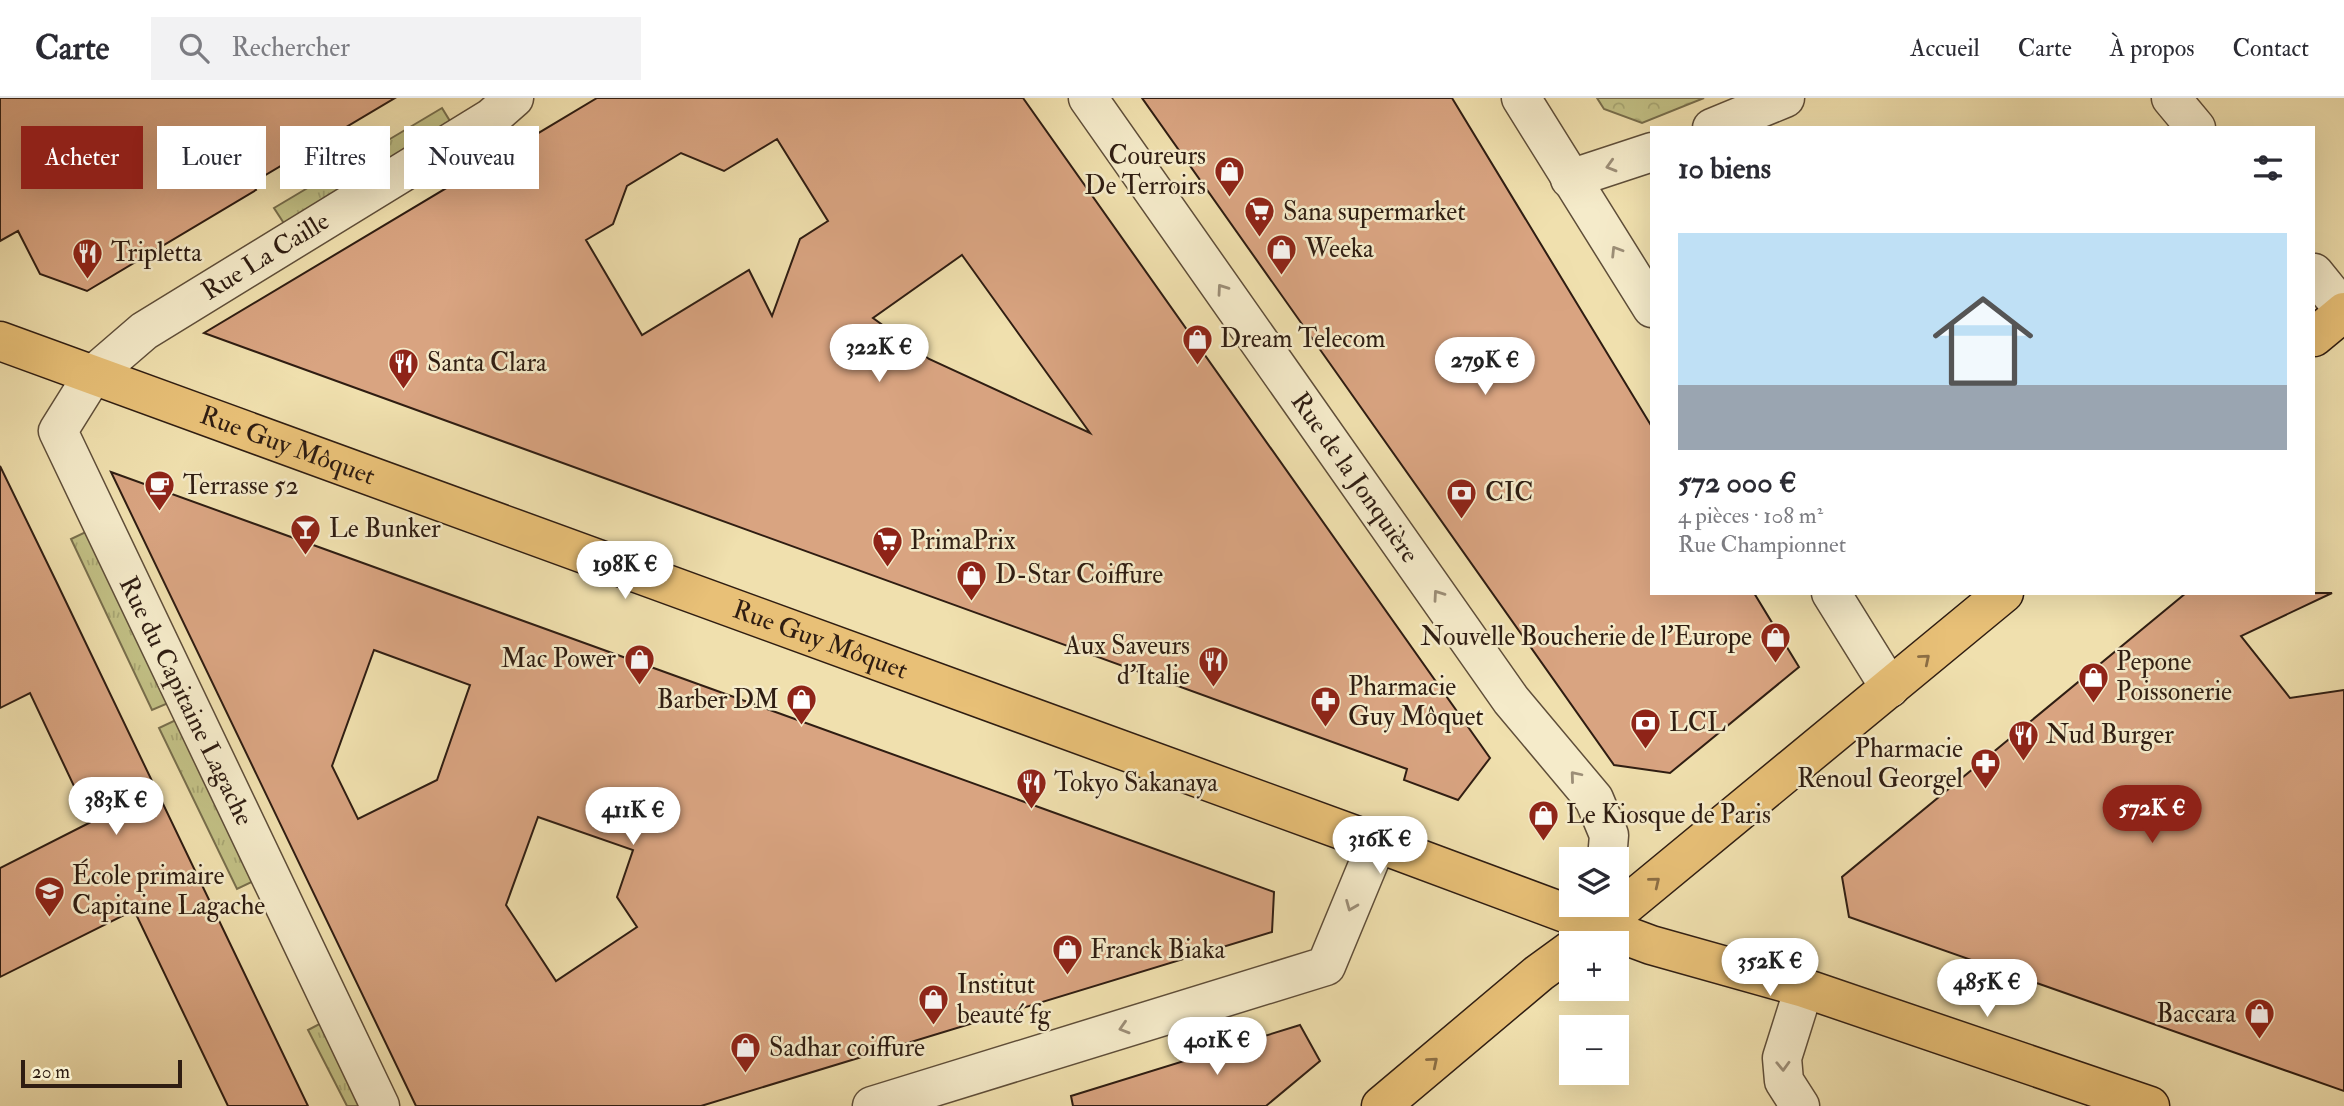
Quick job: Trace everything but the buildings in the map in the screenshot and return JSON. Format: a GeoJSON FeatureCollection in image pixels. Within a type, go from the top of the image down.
{"type":"FeatureCollection","features":[{"type":"Feature","properties":{"kind":"main road"},"geometry":{"type":"LineString","coordinates":[[2315,336],[2344,311]]}},
{"type":"Feature","properties":{"kind":"main road","name":"Rue Guy Môquet"},"geometry":{"type":"LineString","coordinates":[[0,341],[1651,945],[1804,988],[2151,1106]]}},
{"type":"Feature","properties":{"kind":"main road"},"geometry":{"type":"LineString","coordinates":[[1595,925],[2002,595]]}},
{"type":"Feature","properties":{"kind":"main road"},"geometry":{"type":"LineString","coordinates":[[1381,1106],[1559,958]]}},
{"type":"Feature","properties":{"kind":"street","name":"Rue La Caille"},"geometry":{"type":"LineString","coordinates":[[93,375],[144,331],[491,118],[514,98]]}},
{"type":"Feature","properties":{"kind":"street","name":"Rue de la Jonquière"},"geometry":{"type":"LineString","coordinates":[[1088,98],[1511,700],[1594,799],[1609,835],[1608,847]]}},
{"type":"Feature","properties":{"kind":"street"},"geometry":{"type":"LineString","coordinates":[[1521,98],[1650,306]]}},
{"type":"Feature","properties":{"kind":"street"},"geometry":{"type":"LineString","coordinates":[[1717,126],[1785,98]]}},
{"type":"Feature","properties":{"kind":"street"},"geometry":{"type":"LineString","coordinates":[[1570,179],[1650,153]]}},
{"type":"Feature","properties":{"kind":"street"},"geometry":{"type":"LineString","coordinates":[[2315,274],[2344,311]]}},
{"type":"Feature","properties":{"kind":"street","name":"Rue du Capitaine Lagache"},"geometry":{"type":"LineString","coordinates":[[93,375],[58,432],[380,1106]]}},
{"type":"Feature","properties":{"kind":"street"},"geometry":{"type":"LineString","coordinates":[[1833,595],[1890,688]]}},
{"type":"Feature","properties":{"kind":"street"},"geometry":{"type":"LineString","coordinates":[[872,1106],[1326,966],[1377,843]]}},
{"type":"Feature","properties":{"kind":"street"},"geometry":{"type":"LineString","coordinates":[[1800,1106],[1784,1081],[1782,1058],[1804,988]]}},
{"type":"Feature","properties":{"kind":"green space"},"geometry":{"type":"Polygon","coordinates":[[[1597,98],[1704,98],[1642,123],[1604,109],[1597,98]]]}},
{"type":"Feature","properties":{"kind":"green space"},"geometry":{"type":"Polygon","coordinates":[[[442,108],[453,126],[412,126],[442,108]]]}},
{"type":"Feature","properties":{"kind":"green space"},"geometry":{"type":"Polygon","coordinates":[[[404,131],[404,155],[390,163],[390,139],[404,131]]]}},
{"type":"Feature","properties":{"kind":"green space"},"geometry":{"type":"Polygon","coordinates":[[[306,189],[346,189],[285,225],[274,208],[306,189]]]}},
{"type":"Feature","properties":{"kind":"green space"},"geometry":{"type":"Polygon","coordinates":[[[92,529],[173,701],[152,710],[71,539],[92,529]]]}},
{"type":"Feature","properties":{"kind":"green space"},"geometry":{"type":"Polygon","coordinates":[[[180,718],[258,879],[237,889],[159,728],[180,718]]]}},
{"type":"Feature","properties":{"kind":"green space"},"geometry":{"type":"Polygon","coordinates":[[[325,1021],[366,1102],[357,1106],[347,1106],[308,1030],[325,1021]]]}},
{"type":"Feature","properties":{"kind":"place","name":"Coureurs De Terroirs"},"geometry":{"type":"Point","coordinates":[1229,198]}},
{"type":"Feature","properties":{"kind":"place","name":"Sana supermarket"},"geometry":{"type":"Point","coordinates":[1260,239]}},
{"type":"Feature","properties":{"kind":"place","name":"Weeka"},"geometry":{"type":"Point","coordinates":[1282,276]}},
{"type":"Feature","properties":{"kind":"place","name":"Tripletta"},"geometry":{"type":"Point","coordinates":[88,280]}},
{"type":"Feature","properties":{"kind":"place","name":"Dream Telecom"},"geometry":{"type":"Point","coordinates":[1197,366]}},
{"type":"Feature","properties":{"kind":"place","name":"Santa Clara"},"geometry":{"type":"Point","coordinates":[404,390]}},
{"type":"Feature","properties":{"kind":"place","name":"Terrasse 52"},"geometry":{"type":"Point","coordinates":[160,513]}},
{"type":"Feature","properties":{"kind":"place","name":"CIC"},"geometry":{"type":"Point","coordinates":[1462,520]}},
{"type":"Feature","properties":{"kind":"place","name":"Le Bunker"},"geometry":{"type":"Point","coordinates":[306,556]}},
{"type":"Feature","properties":{"kind":"place","name":"PrimaPrix"},"geometry":{"type":"Point","coordinates":[887,568]}},
{"type":"Feature","properties":{"kind":"place","name":"D-Star Coiffure"},"geometry":{"type":"Point","coordinates":[972,602]}},
{"type":"Feature","properties":{"kind":"place","name":"Nouvelle Boucherie de l'Europe"},"geometry":{"type":"Point","coordinates":[1775,664]}},
{"type":"Feature","properties":{"kind":"place","name":"Mac Power"},"geometry":{"type":"Point","coordinates":[639,686]}},
{"type":"Feature","properties":{"kind":"place","name":"Aux Saveurs d'Italie"},"geometry":{"type":"Point","coordinates":[1213,688]}},
{"type":"Feature","properties":{"kind":"place","name":"Pepone Poissonerie"},"geometry":{"type":"Point","coordinates":[2093,704]}},
{"type":"Feature","properties":{"kind":"place","name":"Barber DM"},"geometry":{"type":"Point","coordinates":[802,727]}},
{"type":"Feature","properties":{"kind":"place","name":"Pharmacie Guy Môquet"},"geometry":{"type":"Point","coordinates":[1325,729]}},
{"type":"Feature","properties":{"kind":"place","name":"LCL"},"geometry":{"type":"Point","coordinates":[1646,750]}},
{"type":"Feature","properties":{"kind":"place","name":"Nud Burger"},"geometry":{"type":"Point","coordinates":[2023,762]}},
{"type":"Feature","properties":{"kind":"place","name":"Pharmacie Renoul Georgel"},"geometry":{"type":"Point","coordinates":[1986,791]}},
{"type":"Feature","properties":{"kind":"place","name":"Tokyo Sakanaya"},"geometry":{"type":"Point","coordinates":[1031,810]}},
{"type":"Feature","properties":{"kind":"place","name":"Le Kiosque de Paris"},"geometry":{"type":"Point","coordinates":[1543,842]}},
{"type":"Feature","properties":{"kind":"place","name":"École primaire Capitaine Lagache"},"geometry":{"type":"Point","coordinates":[49,918]}},
{"type":"Feature","properties":{"kind":"place","name":"Franck Biaka"},"geometry":{"type":"Point","coordinates":[1067,977]}},
{"type":"Feature","properties":{"kind":"place","name":"Institut beauté fg"},"geometry":{"type":"Point","coordinates":[934,1027]}},
{"type":"Feature","properties":{"kind":"place","name":"Baccara"},"geometry":{"type":"Point","coordinates":[2259,1041]}},
{"type":"Feature","properties":{"kind":"place","name":"Sadhar coiffure"},"geometry":{"type":"Point","coordinates":[746,1075]}}]}
